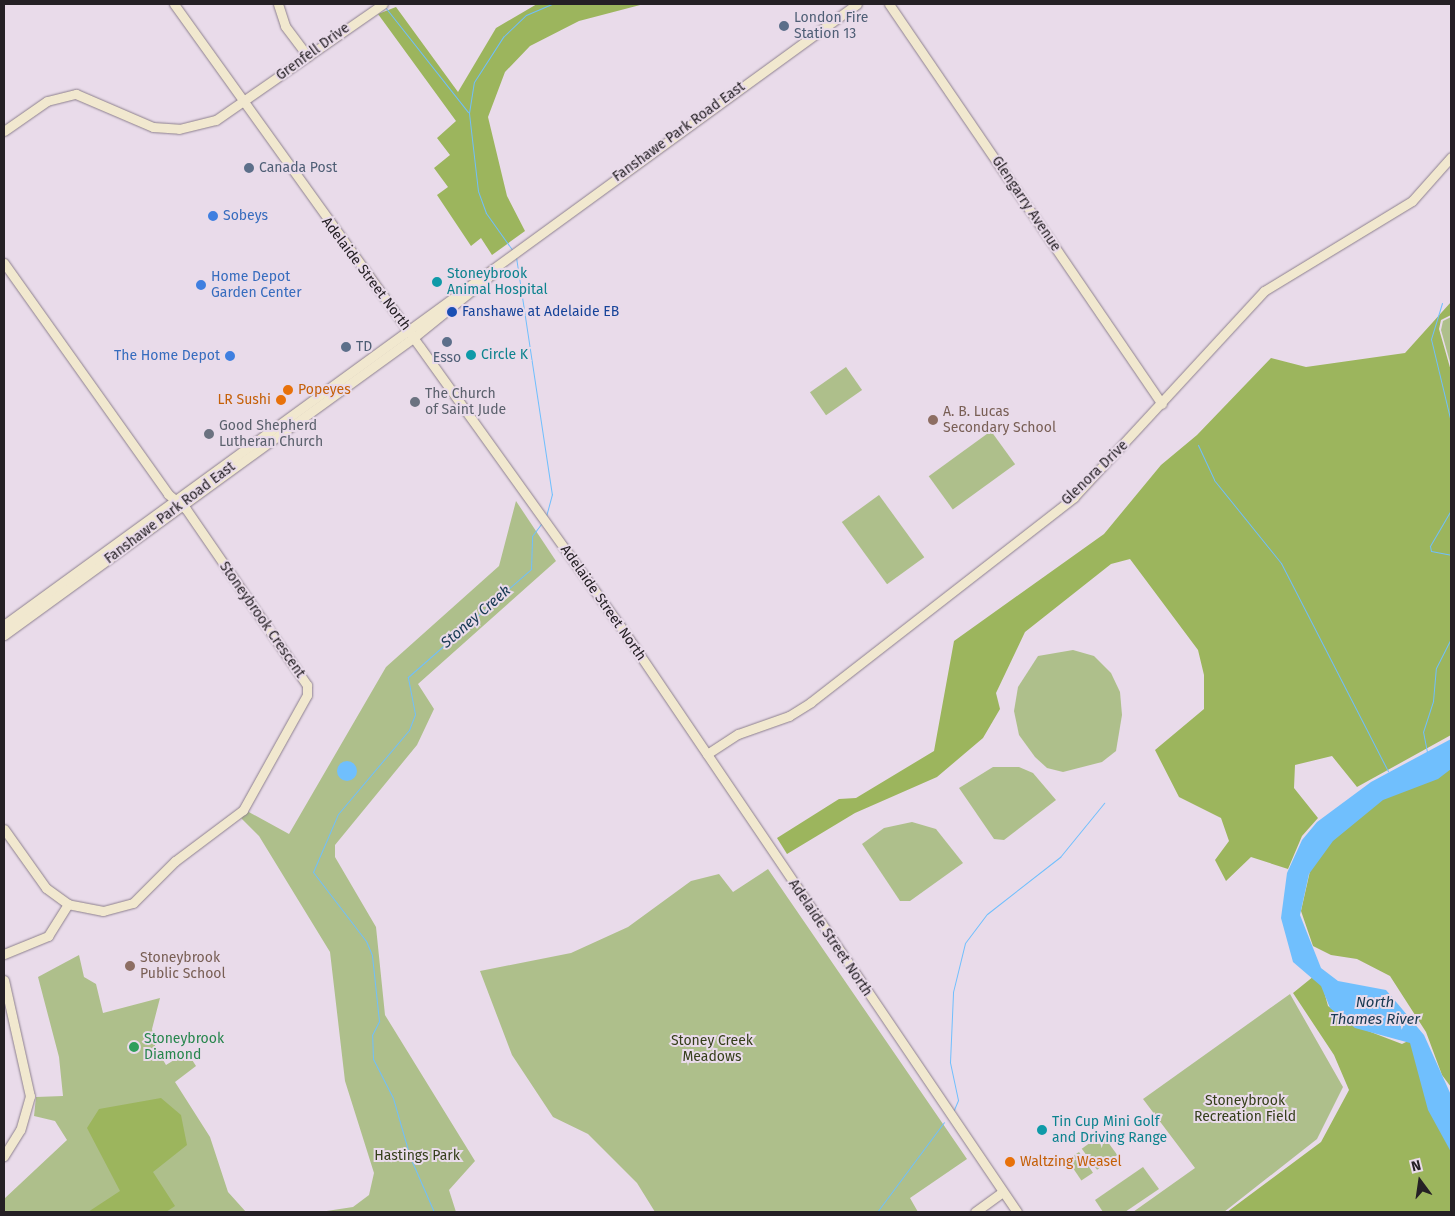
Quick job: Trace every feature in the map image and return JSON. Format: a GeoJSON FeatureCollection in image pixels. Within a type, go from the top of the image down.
{"type":"FeatureCollection","features":[{"type":"Feature","properties":{"kind":"main road","name":"Adelaide Street North"},"geometry":{"type":"LineString","coordinates":[[174,4],[407,330],[529,496],[707,754],[1017,1212]]}},
{"type":"Feature","properties":{"kind":"main road"},"geometry":{"type":"LineString","coordinates":[[278,4],[285,26],[308,56]]}},
{"type":"Feature","properties":{"kind":"main road","name":"Grenfell Drive"},"geometry":{"type":"LineString","coordinates":[[4,131],[47,100],[66,95],[84,95],[169,129],[216,120],[244,102],[373,8],[383,4]]}},
{"type":"Feature","properties":{"kind":"main road","name":"Fanshawe Park Road East"},"geometry":{"type":"LineString","coordinates":[[4,625],[413,338],[528,244],[857,4]]}},
{"type":"Feature","properties":{"kind":"main road","name":"Glengarry Avenue"},"geometry":{"type":"LineString","coordinates":[[889,4],[1162,404]]}},
{"type":"Feature","properties":{"kind":"main road","name":"Glenora Drive"},"geometry":{"type":"LineString","coordinates":[[707,754],[738,734],[789,716],[887,647],[1074,497],[1162,404],[1264,291],[1412,201],[1451,157]]}},
{"type":"Feature","properties":{"kind":"main road","name":"Stoneybrook Crescent"},"geometry":{"type":"LineString","coordinates":[[4,263],[307,685],[306,695],[242,810],[175,861],[133,903],[103,912],[68,904],[46,888],[4,829]]}},
{"type":"Feature","properties":{"kind":"main road","name":"Fanshawe Park Road East"},"geometry":{"type":"LineString","coordinates":[[4,635],[177,502],[407,330],[503,264]]}},
{"type":"Feature","properties":{"kind":"main road"},"geometry":{"type":"LineString","coordinates":[[4,954],[48,936],[68,904]]}},
{"type":"Feature","properties":{"kind":"main road"},"geometry":{"type":"LineString","coordinates":[[4,980],[30,1096],[20,1130],[4,1156]]}},
{"type":"Feature","properties":{"kind":"main road"},"geometry":{"type":"LineString","coordinates":[[975,1212],[1003,1192]]}},
{"type":"Feature","properties":{"kind":"green space"},"geometry":{"type":"Polygon","coordinates":[[[537,4],[644,4],[579,21],[530,46],[505,72],[488,117],[507,196],[525,231],[492,255],[481,238],[471,246],[437,195],[448,187],[434,168],[450,155],[437,138],[456,121],[378,14],[396,7],[458,92],[496,28],[537,4]]]}},
{"type":"Feature","properties":{"kind":"green space"},"geometry":{"type":"Polygon","coordinates":[[[1451,302],[1451,315],[1441,320],[1439,329],[1451,371],[1451,735],[1357,787],[1332,756],[1295,765],[1294,788],[1318,818],[1302,836],[1288,869],[1251,857],[1226,881],[1215,860],[1229,841],[1221,818],[1179,797],[1155,750],[1204,709],[1204,675],[1198,650],[1130,559],[1111,564],[1025,632],[996,693],[1000,709],[983,738],[937,777],[855,813],[787,854],[777,838],[839,799],[856,798],[934,751],[954,641],[1104,534],[1161,465],[1197,435],[1271,358],[1306,367],[1405,353],[1451,302]]]}},
{"type":"Feature","properties":{"kind":"green space"},"geometry":{"type":"Polygon","coordinates":[[[1451,317],[1451,366],[1441,330],[1443,321],[1451,317]]]}},
{"type":"Feature","properties":{"kind":"green space"},"geometry":{"type":"Polygon","coordinates":[[[846,367],[862,390],[826,415],[810,392],[846,367]]]}},
{"type":"Feature","properties":{"kind":"green space"},"geometry":{"type":"Polygon","coordinates":[[[991,431],[1015,464],[953,509],[929,476],[991,431]]]}},
{"type":"Feature","properties":{"kind":"green space"},"geometry":{"type":"Polygon","coordinates":[[[879,495],[924,557],[887,584],[842,522],[879,495]]]}},
{"type":"Feature","properties":{"kind":"green space","name":"Hastings Park"},"geometry":{"type":"Polygon","coordinates":[[[516,501],[556,561],[418,684],[434,709],[417,745],[335,845],[335,857],[376,927],[385,1015],[475,1161],[449,1190],[456,1212],[320,1212],[353,1207],[369,1195],[374,1173],[345,1081],[330,952],[259,836],[241,818],[247,811],[289,834],[386,667],[499,566],[516,501]]]}},
{"type":"Feature","properties":{"kind":"green space"},"geometry":{"type":"Polygon","coordinates":[[[1073,650],[1094,656],[1111,673],[1120,692],[1122,715],[1116,751],[1102,762],[1063,772],[1047,768],[1035,757],[1019,735],[1014,711],[1018,687],[1038,656],[1073,650]]]}},
{"type":"Feature","properties":{"kind":"green space"},"geometry":{"type":"Polygon","coordinates":[[[993,767],[1019,767],[1033,773],[1056,800],[1004,840],[994,839],[959,788],[993,767]]]}},
{"type":"Feature","properties":{"kind":"green space"},"geometry":{"type":"Polygon","coordinates":[[[1451,767],[1451,1087],[1442,1075],[1426,1032],[1390,976],[1357,959],[1331,955],[1313,946],[1301,911],[1310,871],[1334,838],[1375,803],[1451,767]]]}},
{"type":"Feature","properties":{"kind":"green space"},"geometry":{"type":"Polygon","coordinates":[[[912,822],[936,829],[963,863],[910,901],[900,901],[862,844],[884,828],[912,822]]]}},
{"type":"Feature","properties":{"kind":"green space","name":"Stoney Creek Meadows"},"geometry":{"type":"Polygon","coordinates":[[[768,869],[967,1159],[910,1198],[918,1212],[655,1212],[637,1183],[588,1134],[553,1117],[512,1055],[480,971],[571,953],[628,927],[691,881],[719,874],[733,892],[768,869]]]}},
{"type":"Feature","properties":{"kind":"green space"},"geometry":{"type":"Polygon","coordinates":[[[79,955],[84,977],[96,984],[103,1013],[160,998],[152,1029],[155,1046],[166,1065],[187,1052],[196,1066],[175,1082],[210,1137],[228,1192],[246,1212],[4,1212],[4,1199],[67,1140],[55,1121],[34,1116],[36,1097],[63,1096],[59,1057],[38,977],[79,955]]]}},
{"type":"Feature","properties":{"kind":"green space"},"geometry":{"type":"Polygon","coordinates":[[[1314,976],[1322,984],[1328,1006],[1355,1026],[1402,1044],[1410,1040],[1451,1148],[1451,1212],[1227,1212],[1321,1142],[1349,1090],[1334,1055],[1293,993],[1314,976]]]}},
{"type":"Feature","properties":{"kind":"green space","name":"Stoneybrook Recreation Field"},"geometry":{"type":"Polygon","coordinates":[[[1290,994],[1343,1087],[1317,1139],[1224,1212],[1133,1212],[1195,1168],[1143,1099],[1290,994]]]}},
{"type":"Feature","properties":{"kind":"green space"},"geometry":{"type":"Polygon","coordinates":[[[161,1098],[181,1115],[187,1145],[153,1172],[175,1206],[166,1212],[88,1212],[120,1191],[87,1128],[99,1109],[161,1098]]]}},
{"type":"Feature","properties":{"kind":"green space"},"geometry":{"type":"Polygon","coordinates":[[[1102,1134],[1117,1155],[1097,1170],[1082,1149],[1102,1134]]]}},
{"type":"Feature","properties":{"kind":"green space"},"geometry":{"type":"Polygon","coordinates":[[[1079,1152],[1093,1173],[1081,1181],[1067,1160],[1079,1152]]]}},
{"type":"Feature","properties":{"kind":"green space"},"geometry":{"type":"Polygon","coordinates":[[[1143,1167],[1159,1189],[1125,1212],[1103,1212],[1095,1200],[1143,1167]]]}},
{"type":"Feature","properties":{"kind":"water","name":"North Thames River"},"geometry":{"type":"Polygon","coordinates":[[[1451,739],[1451,769],[1438,779],[1383,800],[1333,841],[1309,874],[1300,915],[1321,968],[1338,981],[1386,990],[1424,1035],[1451,1095],[1451,1152],[1428,1110],[1410,1043],[1355,1028],[1330,1008],[1321,986],[1293,962],[1281,918],[1287,873],[1302,840],[1317,822],[1371,782],[1451,739]]]}},
{"type":"Feature","properties":{"kind":"water"},"geometry":{"type":"Polygon","coordinates":[[[347,761],[354,764],[357,771],[354,778],[347,781],[340,778],[337,771],[340,764],[347,761]]]}},
{"type":"Feature","properties":{"kind":"waterway","name":"Stoney Creek"},"geometry":{"type":"LineString","coordinates":[[513,251],[486,213],[478,191],[469,113],[474,82],[503,37],[526,15],[552,4]]}},
{"type":"Feature","properties":{"kind":"waterway"},"geometry":{"type":"LineString","coordinates":[[385,7],[468,112]]}},
{"type":"Feature","properties":{"kind":"waterway","name":"Stoney Creek"},"geometry":{"type":"LineString","coordinates":[[516,257],[552,494],[546,516]]}},
{"type":"Feature","properties":{"kind":"waterway"},"geometry":{"type":"LineString","coordinates":[[1442,303],[1431,339],[1451,422]]}},
{"type":"Feature","properties":{"kind":"waterway"},"geometry":{"type":"LineString","coordinates":[[1198,445],[1214,480],[1281,563],[1388,771]]}},
{"type":"Feature","properties":{"kind":"waterway"},"geometry":{"type":"LineString","coordinates":[[1451,510],[1430,546],[1431,551],[1451,555]]}},
{"type":"Feature","properties":{"kind":"waterway","name":"Stoney Creek"},"geometry":{"type":"LineString","coordinates":[[434,1212],[410,1157],[393,1098],[373,1059],[372,1035],[379,1021],[372,955],[366,941],[313,872],[338,814],[409,730],[415,714],[408,677],[531,569],[532,536],[541,524]]}},
{"type":"Feature","properties":{"kind":"waterway"},"geometry":{"type":"LineString","coordinates":[[1427,752],[1423,732],[1433,701],[1436,668],[1451,639]]}},
{"type":"Feature","properties":{"kind":"waterway"},"geometry":{"type":"LineString","coordinates":[[953,1112],[958,1100],[950,1062],[953,992],[965,943],[987,914],[1060,857],[1104,803]]}},
{"type":"Feature","properties":{"kind":"waterway"},"geometry":{"type":"LineString","coordinates":[[877,1212],[944,1122]]}},
{"type":"Feature","properties":{"kind":"place","name":"London Fire Station 13"},"geometry":{"type":"Point","coordinates":[784,26]}},
{"type":"Feature","properties":{"kind":"place","name":"Canada Post"},"geometry":{"type":"Point","coordinates":[249,168]}},
{"type":"Feature","properties":{"kind":"place","name":"Sobeys"},"geometry":{"type":"Point","coordinates":[213,216]}},
{"type":"Feature","properties":{"kind":"place","name":"Stoneybrook Animal Hospital"},"geometry":{"type":"Point","coordinates":[437,282]}},
{"type":"Feature","properties":{"kind":"place","name":"Home Depot Garden Center"},"geometry":{"type":"Point","coordinates":[201,285]}},
{"type":"Feature","properties":{"kind":"place","name":"Fanshawe at Adelaide EB"},"geometry":{"type":"Point","coordinates":[452,312]}},
{"type":"Feature","properties":{"kind":"place","name":"Esso"},"geometry":{"type":"Point","coordinates":[447,342]}},
{"type":"Feature","properties":{"kind":"place","name":"TD"},"geometry":{"type":"Point","coordinates":[346,347]}},
{"type":"Feature","properties":{"kind":"place","name":"Circle K"},"geometry":{"type":"Point","coordinates":[471,355]}},
{"type":"Feature","properties":{"kind":"place","name":"The Home Depot"},"geometry":{"type":"Point","coordinates":[230,356]}},
{"type":"Feature","properties":{"kind":"place","name":"Popeyes"},"geometry":{"type":"Point","coordinates":[288,390]}},
{"type":"Feature","properties":{"kind":"place","name":"LR Sushi"},"geometry":{"type":"Point","coordinates":[281,400]}},
{"type":"Feature","properties":{"kind":"place","name":"The Church of Saint Jude"},"geometry":{"type":"Point","coordinates":[415,402]}},
{"type":"Feature","properties":{"kind":"place","name":"A. B. Lucas Secondary School"},"geometry":{"type":"Point","coordinates":[933,420]}},
{"type":"Feature","properties":{"kind":"place","name":"Good Shepherd Lutheran Church"},"geometry":{"type":"Point","coordinates":[209,434]}},
{"type":"Feature","properties":{"kind":"place","name":"Stoneybrook Public School"},"geometry":{"type":"Point","coordinates":[130,966]}},
{"type":"Feature","properties":{"kind":"place","name":"Stoneybrook Diamond"},"geometry":{"type":"Point","coordinates":[134,1047]}},
{"type":"Feature","properties":{"kind":"place","name":"Tin Cup Mini Golf and Driving Range"},"geometry":{"type":"Point","coordinates":[1042,1130]}},
{"type":"Feature","properties":{"kind":"place","name":"Waltzing Weasel"},"geometry":{"type":"Point","coordinates":[1010,1162]}}]}
